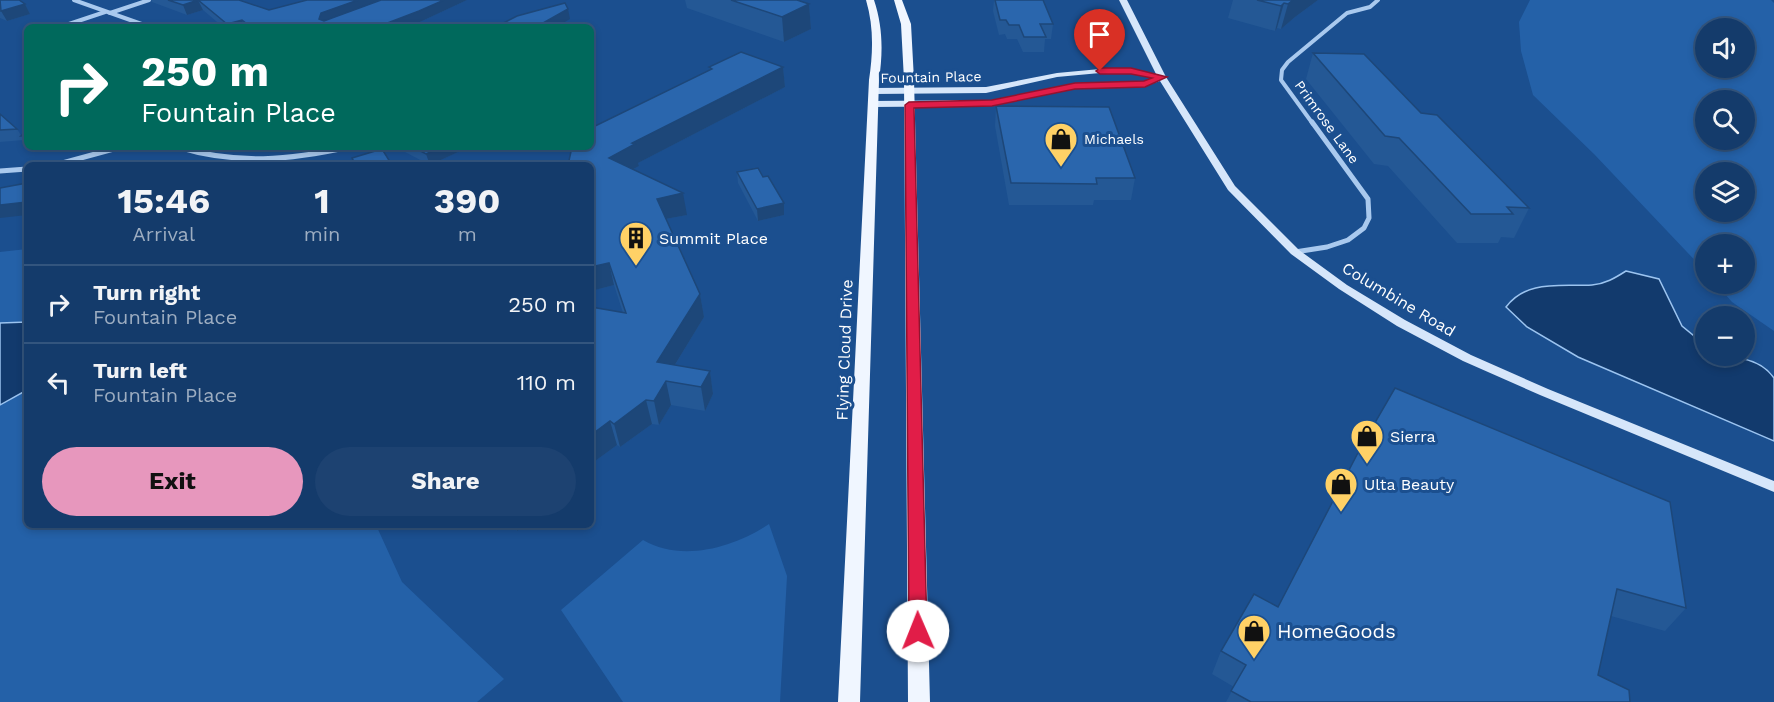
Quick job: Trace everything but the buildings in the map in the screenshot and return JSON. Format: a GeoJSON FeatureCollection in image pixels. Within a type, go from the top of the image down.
{"type":"FeatureCollection","features":[{"type":"Feature","properties":{"kind":"main road","name":"Flying Cloud Drive"},"geometry":{"type":"LineString","coordinates":[[849,702],[877,28],[870,0]]}},
{"type":"Feature","properties":{"kind":"main road"},"geometry":{"type":"LineString","coordinates":[[898,0],[906,24],[909,98],[919,702]]}},
{"type":"Feature","properties":{"kind":"street"},"geometry":{"type":"LineString","coordinates":[[74,0],[142,24]]}},
{"type":"Feature","properties":{"kind":"street"},"geometry":{"type":"LineString","coordinates":[[70,24],[149,0]]}},
{"type":"Feature","properties":{"kind":"street","name":"Columbine Road"},"geometry":{"type":"LineString","coordinates":[[1123,0],[1162,77],[1231,188],[1295,252],[1343,287],[1391,317],[1467,357],[1544,392],[1774,487]]}},
{"type":"Feature","properties":{"kind":"street","name":"Primrose Lane"},"geometry":{"type":"LineString","coordinates":[[1295,252],[1328,247],[1348,241],[1362,231],[1369,217],[1368,199],[1281,80],[1282,70],[1288,62],[1347,14],[1370,7],[1378,0]]}},
{"type":"Feature","properties":{"kind":"street","name":"Fountain Place"},"geometry":{"type":"LineString","coordinates":[[873,98],[909,98],[986,90],[1084,72],[1131,71],[1162,77]]}},
{"type":"Feature","properties":{"kind":"street","name":"Fountain Place"},"geometry":{"type":"LineString","coordinates":[[873,98],[992,103],[1075,86],[1145,84],[1162,77]]}},
{"type":"Feature","properties":{"kind":"street"},"geometry":{"type":"LineString","coordinates":[[66,162],[110,150]]}},
{"type":"Feature","properties":{"kind":"street"},"geometry":{"type":"LineString","coordinates":[[189,150],[218,158],[249,161],[284,159],[333,150]]}},
{"type":"Feature","properties":{"kind":"street"},"geometry":{"type":"LineString","coordinates":[[0,171],[24,169]]}},
{"type":"Feature","properties":{"kind":"shaded area"},"geometry":{"type":"Polygon","coordinates":[[[1530,0],[1771,0],[1774,3],[1774,331],[1755,318],[1755,306],[1738,306],[1725,294],[1755,294],[1755,234],[1695,234],[1695,260],[1594,154],[1533,95],[1521,51],[1519,22],[1530,0]]]}},
{"type":"Feature","properties":{"kind":"shaded area"},"geometry":{"type":"Polygon","coordinates":[[[24,249],[24,528],[377,528],[402,582],[504,679],[477,702],[0,702],[0,252],[24,249]]]}},
{"type":"Feature","properties":{"kind":"shaded area"},"geometry":{"type":"Polygon","coordinates":[[[1626,271],[1659,279],[1682,326],[1695,337],[1695,366],[1755,366],[1755,362],[1768,371],[1774,378],[1774,441],[1578,357],[1527,327],[1506,307],[1514,298],[1534,288],[1597,284],[1626,271]]]}},
{"type":"Feature","properties":{"kind":"shaded area"},"geometry":{"type":"Polygon","coordinates":[[[24,322],[24,392],[0,405],[0,323],[24,322]]]}},
{"type":"Feature","properties":{"kind":"shaded area"},"geometry":{"type":"Polygon","coordinates":[[[769,524],[787,576],[780,702],[623,702],[561,610],[643,540],[658,547],[674,550],[708,549],[740,539],[769,524]]]}},
{"type":"Feature","properties":{"kind":"place","name":"Michaels"},"geometry":{"type":"Point","coordinates":[1061,168]}},
{"type":"Feature","properties":{"kind":"place","name":"Summit Place"},"geometry":{"type":"Point","coordinates":[636,267]}},
{"type":"Feature","properties":{"kind":"place","name":"Sierra"},"geometry":{"type":"Point","coordinates":[1367,465]}},
{"type":"Feature","properties":{"kind":"place","name":"Ulta Beauty"},"geometry":{"type":"Point","coordinates":[1341,513]}},
{"type":"Feature","properties":{"kind":"place","name":"HomeGoods"},"geometry":{"type":"Point","coordinates":[1254,660]}},
{"type":"Feature","properties":{"kind":"route"},"geometry":{"type":"LineString","coordinates":[[918,631],[909,105],[992,103],[1075,86],[1145,84],[1162,77],[1131,71],[1100,71]]}}]}
